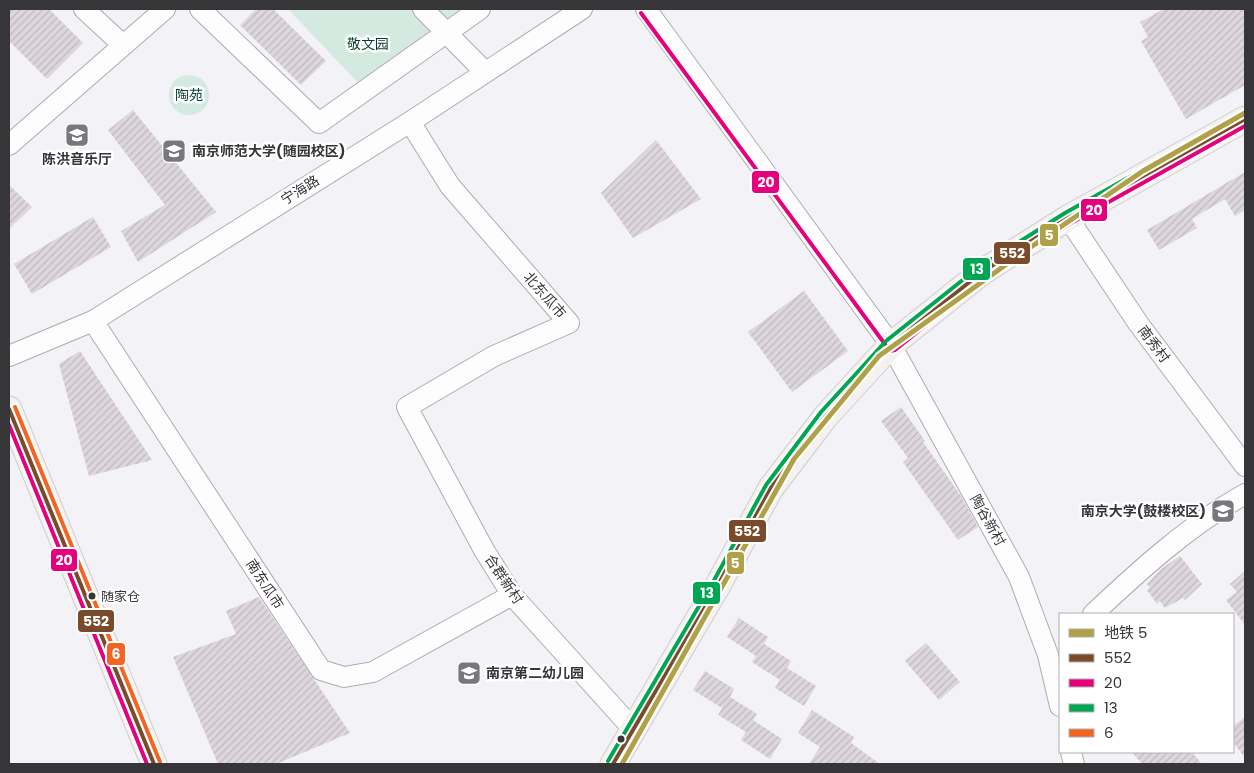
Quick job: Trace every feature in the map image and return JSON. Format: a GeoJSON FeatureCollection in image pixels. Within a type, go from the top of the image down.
{"type":"FeatureCollection","features":[{"type":"Feature","properties":{"kind":"main road"},"geometry":{"type":"LineString","coordinates":[[613,764],[717,587],[771,488],[826,416],[891,345],[982,272],[1068,218],[1245,119]]}},
{"type":"Feature","properties":{"kind":"main road"},"geometry":{"type":"LineString","coordinates":[[9,410],[154,764]]}},
{"type":"Feature","properties":{"kind":"street"},"geometry":{"type":"LineString","coordinates":[[84,9],[123,45]]}},
{"type":"Feature","properties":{"kind":"street"},"geometry":{"type":"LineString","coordinates":[[9,145],[165,9]]}},
{"type":"Feature","properties":{"kind":"street"},"geometry":{"type":"LineString","coordinates":[[200,9],[319,123],[480,9]]}},
{"type":"Feature","properties":{"kind":"street"},"geometry":{"type":"LineString","coordinates":[[423,9],[485,72]]}},
{"type":"Feature","properties":{"kind":"street","name":"宁海路"},"geometry":{"type":"LineString","coordinates":[[9,356],[93,320],[410,122],[582,9]]}},
{"type":"Feature","properties":{"kind":"street","name":"陶谷新村"},"geometry":{"type":"LineString","coordinates":[[646,9],[891,345],[1019,577],[1054,649],[1059,696]]}},
{"type":"Feature","properties":{"kind":"street","name":"北东瓜市"},"geometry":{"type":"LineString","coordinates":[[407,407],[494,356],[569,323],[450,186],[410,122]]}},
{"type":"Feature","properties":{"kind":"street","name":"南秀村"},"geometry":{"type":"LineString","coordinates":[[1068,218],[1138,323],[1245,466]]}},
{"type":"Feature","properties":{"kind":"street","name":"南东瓜市"},"geometry":{"type":"LineString","coordinates":[[93,320],[321,670],[344,677],[373,672],[512,595]]}},
{"type":"Feature","properties":{"kind":"street","name":"合群新村"},"geometry":{"type":"LineString","coordinates":[[407,407],[484,550],[512,595],[633,729]]}},
{"type":"Feature","properties":{"kind":"street"},"geometry":{"type":"LineString","coordinates":[[1094,613],[1162,550],[1215,510],[1245,494]]}},
{"type":"Feature","properties":{"kind":"green space","name":"敬文园"},"geometry":{"type":"Polygon","coordinates":[[[288,9],[472,9],[364,89],[288,9]]]}},
{"type":"Feature","properties":{"kind":"green space","name":"陶苑"},"geometry":{"type":"Polygon","coordinates":[[[189,75],[203,81],[209,95],[203,109],[189,115],[175,109],[169,95],[175,81],[189,75]]]}},
{"type":"Feature","properties":{"kind":"building"},"geometry":{"type":"Polygon","coordinates":[[[9,9],[49,9],[83,43],[47,79],[9,41],[9,9]]]}},
{"type":"Feature","properties":{"kind":"building"},"geometry":{"type":"Polygon","coordinates":[[[256,9],[273,9],[326,61],[301,85],[240,25],[256,9]]]}},
{"type":"Feature","properties":{"kind":"building"},"geometry":{"type":"Polygon","coordinates":[[[1164,9],[1245,9],[1245,85],[1186,119],[1141,41],[1148,37],[1140,22],[1164,9]]]}},
{"type":"Feature","properties":{"kind":"building"},"geometry":{"type":"Polygon","coordinates":[[[133,110],[216,212],[138,262],[121,231],[165,205],[108,130],[133,110]]]}},
{"type":"Feature","properties":{"kind":"building"},"geometry":{"type":"Polygon","coordinates":[[[656,140],[701,199],[633,238],[601,193],[656,140]]]}},
{"type":"Feature","properties":{"kind":"building"},"geometry":{"type":"Polygon","coordinates":[[[1245,172],[1245,210],[1235,216],[1225,199],[1192,219],[1197,228],[1159,250],[1147,230],[1245,172]]]}},
{"type":"Feature","properties":{"kind":"building"},"geometry":{"type":"Polygon","coordinates":[[[9,185],[32,207],[9,229],[9,185]]]}},
{"type":"Feature","properties":{"kind":"building"},"geometry":{"type":"Polygon","coordinates":[[[93,217],[111,247],[32,294],[14,264],[93,217]]]}},
{"type":"Feature","properties":{"kind":"building"},"geometry":{"type":"Polygon","coordinates":[[[804,291],[848,351],[792,392],[748,332],[804,291]]]}},
{"type":"Feature","properties":{"kind":"building"},"geometry":{"type":"Polygon","coordinates":[[[80,351],[152,460],[89,476],[59,364],[80,351]]]}},
{"type":"Feature","properties":{"kind":"building"},"geometry":{"type":"Polygon","coordinates":[[[901,407],[961,496],[978,527],[958,540],[903,462],[908,458],[881,421],[901,407]]]}},
{"type":"Feature","properties":{"kind":"building"},"geometry":{"type":"Polygon","coordinates":[[[1180,556],[1202,584],[1185,600],[1183,598],[1165,608],[1160,601],[1157,604],[1147,590],[1150,588],[1147,584],[1161,569],[1180,556]]]}},
{"type":"Feature","properties":{"kind":"building"},"geometry":{"type":"Polygon","coordinates":[[[1245,571],[1245,625],[1226,600],[1237,592],[1230,584],[1245,571]]]}},
{"type":"Feature","properties":{"kind":"building"},"geometry":{"type":"Polygon","coordinates":[[[259,597],[350,733],[276,764],[218,764],[173,657],[236,634],[226,611],[259,597]]]}},
{"type":"Feature","properties":{"kind":"building"},"geometry":{"type":"Polygon","coordinates":[[[739,618],[768,637],[764,644],[791,661],[787,668],[816,686],[804,706],[775,688],[780,680],[752,662],[756,656],[727,637],[739,618]]]}},
{"type":"Feature","properties":{"kind":"building"},"geometry":{"type":"Polygon","coordinates":[[[926,643],[960,682],[939,700],[905,661],[926,643]]]}},
{"type":"Feature","properties":{"kind":"building"},"geometry":{"type":"Polygon","coordinates":[[[705,671],[734,689],[730,697],[757,714],[753,720],[782,739],[770,759],[741,740],[746,732],[718,715],[722,708],[693,690],[705,671]]]}},
{"type":"Feature","properties":{"kind":"building"},"geometry":{"type":"Polygon","coordinates":[[[812,710],[854,737],[851,743],[880,764],[809,764],[820,747],[798,733],[812,710]]]}},
{"type":"Feature","properties":{"kind":"building"},"geometry":{"type":"Polygon","coordinates":[[[1245,717],[1245,758],[1234,743],[1234,725],[1245,717]]]}},
{"type":"Feature","properties":{"kind":"building"},"geometry":{"type":"Polygon","coordinates":[[[1133,753],[1193,753],[1202,764],[1142,764],[1133,753]]]}},
{"type":"Feature","properties":{"kind":"metro line","name":"5"},"geometry":{"type":"LineString","coordinates":[[622,764],[794,459],[879,356],[1025,251],[1143,171],[1245,113]]}},
{"type":"Feature","properties":{"kind":"transit line","name":"20"},"geometry":{"type":"LineString","coordinates":[[641,13],[890,351],[895,350],[986,277],[1071,223],[1245,126]]}},
{"type":"Feature","properties":{"kind":"transit line","name":"13"},"geometry":{"type":"LineString","coordinates":[[608,761],[712,584],[766,485],[821,412],[886,341],[979,267],[1065,213],[1242,114]]}},
{"type":"Feature","properties":{"kind":"transit line","name":"552"},"geometry":{"type":"LineString","coordinates":[[613,764],[717,587],[771,488],[826,416],[891,345],[982,272],[1068,218],[1245,119]]}},
{"type":"Feature","properties":{"kind":"transit line","name":"6"},"geometry":{"type":"LineString","coordinates":[[15,407],[160,762]]}},
{"type":"Feature","properties":{"kind":"transit line","name":"552"},"geometry":{"type":"LineString","coordinates":[[9,409],[154,764]]}},
{"type":"Feature","properties":{"kind":"transit line","name":"20"},"geometry":{"type":"LineString","coordinates":[[9,425],[147,764]]}},
{"type":"Feature","properties":{"kind":"place","name":"陈洪音乐厅"},"geometry":{"type":"Point","coordinates":[77,135]}},
{"type":"Feature","properties":{"kind":"place","name":"南京师范大学(随园校区)"},"geometry":{"type":"Point","coordinates":[174,151]}},
{"type":"Feature","properties":{"kind":"place","name":"南京大学(鼓楼校区)"},"geometry":{"type":"Point","coordinates":[1223,511]}},
{"type":"Feature","properties":{"kind":"place","name":"随家仓"},"geometry":{"type":"Point","coordinates":[92,596]}},
{"type":"Feature","properties":{"kind":"place","name":"南京第二幼儿园"},"geometry":{"type":"Point","coordinates":[469,673]}}]}
